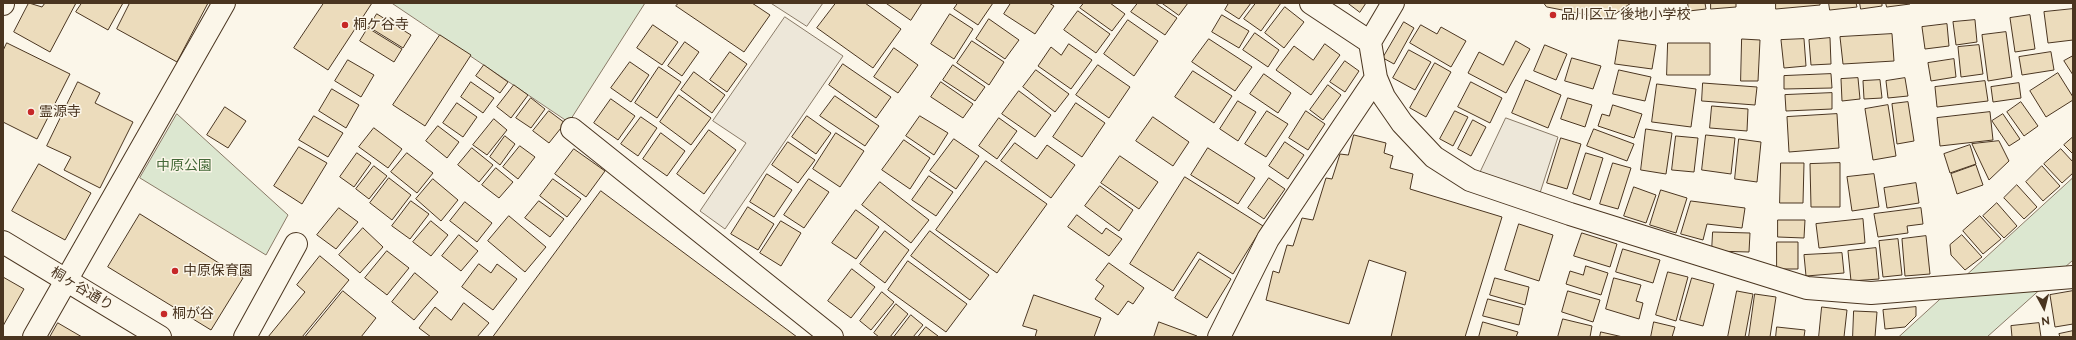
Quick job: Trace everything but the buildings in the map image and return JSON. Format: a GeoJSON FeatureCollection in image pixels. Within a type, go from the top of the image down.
{"type":"FeatureCollection","features":[{"type":"Feature","properties":{"kind":"street"},"geometry":{"type":"LineString","coordinates":[[34,337],[224,3]]}},
{"type":"Feature","properties":{"kind":"street"},"geometry":{"type":"LineString","coordinates":[[1312,3],[1370,42]]}},
{"type":"Feature","properties":{"kind":"street"},"geometry":{"type":"LineString","coordinates":[[1393,3],[1370,42],[1376,78],[1384,97],[1402,123],[1434,157],[1470,180],[1570,214],[1807,288],[1871,293],[2073,277]]}},
{"type":"Feature","properties":{"kind":"street"},"geometry":{"type":"LineString","coordinates":[[1218,337],[1268,239],[1376,78]]}},
{"type":"Feature","properties":{"kind":"street"},"geometry":{"type":"LineString","coordinates":[[572,129],[832,337]]}},
{"type":"Feature","properties":{"kind":"street","name":"桐ヶ谷通り"},"geometry":{"type":"LineString","coordinates":[[3,242],[160,337]]}},
{"type":"Feature","properties":{"kind":"street"},"geometry":{"type":"LineString","coordinates":[[245,337],[296,244]]}},
{"type":"Feature","properties":{"kind":"green space"},"geometry":{"type":"Polygon","coordinates":[[[392,3],[645,3],[569,122],[392,3]]]}},
{"type":"Feature","properties":{"kind":"green space","name":"中原公園"},"geometry":{"type":"Polygon","coordinates":[[[177,114],[288,215],[266,255],[140,178],[177,114]]]}},
{"type":"Feature","properties":{"kind":"green space"},"geometry":{"type":"Polygon","coordinates":[[[2073,178],[2073,260],[1987,337],[1899,337],[2073,178]]]}},
{"type":"Feature","properties":{"kind":"shaded area"},"geometry":{"type":"Polygon","coordinates":[[[771,3],[823,3],[807,26],[771,3]]]}},
{"type":"Feature","properties":{"kind":"shaded area"},"geometry":{"type":"Polygon","coordinates":[[[785,17],[843,56],[725,229],[700,211],[746,143],[713,121],[785,17]]]}},
{"type":"Feature","properties":{"kind":"shaded area"},"geometry":{"type":"Polygon","coordinates":[[[1506,118],[1558,137],[1540,193],[1480,173],[1506,118]]]}},
{"type":"Feature","properties":{"kind":"place","name":"品川区立 後地小学校"},"geometry":{"type":"Point","coordinates":[1553,15]}},
{"type":"Feature","properties":{"kind":"place","name":"桐ケ谷寺"},"geometry":{"type":"Point","coordinates":[345,25]}},
{"type":"Feature","properties":{"kind":"place","name":"霊源寺"},"geometry":{"type":"Point","coordinates":[31,112]}},
{"type":"Feature","properties":{"kind":"place","name":"中原保育園"},"geometry":{"type":"Point","coordinates":[175,271]}},
{"type":"Feature","properties":{"kind":"place","name":"桐が谷"},"geometry":{"type":"Point","coordinates":[164,314]}}]}
